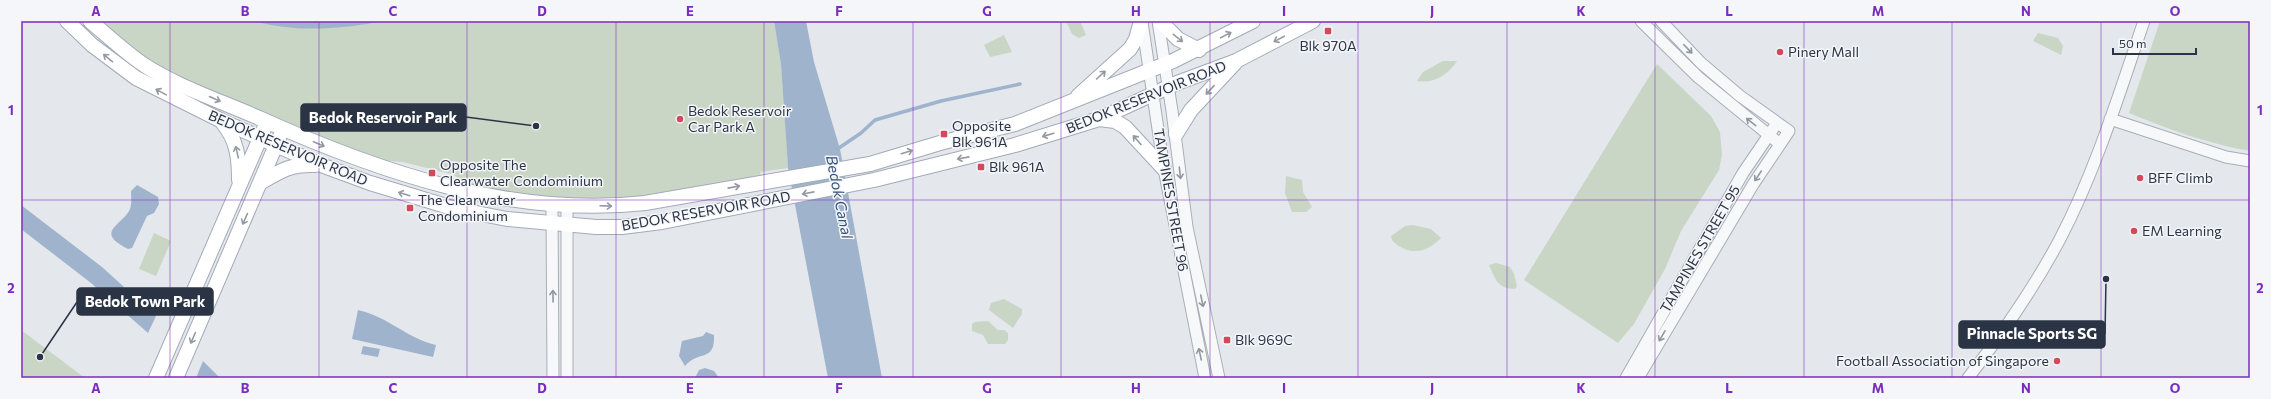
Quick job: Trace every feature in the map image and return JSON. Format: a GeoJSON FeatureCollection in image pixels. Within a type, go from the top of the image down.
{"type":"FeatureCollection","features":[{"type":"Feature","properties":{"kind":"main road","name":"BEDOK RESERVOIR ROAD"},"geometry":{"type":"LineString","coordinates":[[67,21],[92,45],[136,78],[222,121],[321,165],[370,183],[456,209],[507,219],[566,226],[622,227],[662,222],[874,180],[971,157],[1099,119],[1168,87],[1236,61],[1314,21]]}},
{"type":"Feature","properties":{"kind":"main road","name":"BEDOK RESERVOIR ROAD"},"geometry":{"type":"LineString","coordinates":[[90,21],[145,65],[179,84],[342,153],[422,179],[509,199],[567,206],[613,207],[645,203],[870,164],[940,143],[1015,124],[1199,50],[1253,21]]}},
{"type":"Feature","properties":{"kind":"main road"},"geometry":{"type":"LineString","coordinates":[[1072,101],[1130,49],[1136,39],[1142,21]]}},
{"type":"Feature","properties":{"kind":"main road"},"geometry":{"type":"LineString","coordinates":[[1159,21],[1178,39],[1199,50]]}},
{"type":"Feature","properties":{"kind":"main road"},"geometry":{"type":"LineString","coordinates":[[1176,134],[1191,110],[1236,61]]}},
{"type":"Feature","properties":{"kind":"main road"},"geometry":{"type":"LineString","coordinates":[[1099,119],[1115,121],[1125,127],[1164,169]]}},
{"type":"Feature","properties":{"kind":"main road"},"geometry":{"type":"LineString","coordinates":[[222,121],[231,133],[237,147],[239,187]]}},
{"type":"Feature","properties":{"kind":"main road"},"geometry":{"type":"LineString","coordinates":[[156,378],[267,122]]}},
{"type":"Feature","properties":{"kind":"main road"},"geometry":{"type":"LineString","coordinates":[[176,378],[283,129]]}},
{"type":"Feature","properties":{"kind":"main road"},"geometry":{"type":"LineString","coordinates":[[260,183],[285,168],[300,164],[321,165]]}},
{"type":"Feature","properties":{"kind":"street","name":"TAMPINES STREET 96"},"geometry":{"type":"LineString","coordinates":[[1142,21],[1164,169],[1206,378]]}},
{"type":"Feature","properties":{"kind":"street","name":"TAMPINES STREET 96"},"geometry":{"type":"LineString","coordinates":[[1159,21],[1176,134],[1187,227],[1219,378]]}},
{"type":"Feature","properties":{"kind":"street"},"geometry":{"type":"LineString","coordinates":[[1641,21],[1698,78],[1780,144]]}},
{"type":"Feature","properties":{"kind":"street"},"geometry":{"type":"LineString","coordinates":[[1661,21],[1701,63],[1740,96],[1777,122]]}},
{"type":"Feature","properties":{"kind":"street"},"geometry":{"type":"LineString","coordinates":[[1968,378],[2004,330],[2052,254],[2094,164],[2144,21]]}},
{"type":"Feature","properties":{"kind":"street"},"geometry":{"type":"LineString","coordinates":[[2110,119],[2226,157],[2250,161]]}},
{"type":"Feature","properties":{"kind":"street","name":"TAMPINES STREET 95"},"geometry":{"type":"LineString","coordinates":[[1626,378],[1743,173],[1777,122],[1788,131],[1754,183],[1638,378]]}},
{"type":"Feature","properties":{"kind":"street"},"geometry":{"type":"LineString","coordinates":[[552,204],[553,378]]}},
{"type":"Feature","properties":{"kind":"street"},"geometry":{"type":"LineString","coordinates":[[567,206],[567,378]]}},
{"type":"Feature","properties":{"kind":"green space"},"geometry":{"type":"Polygon","coordinates":[[[98,21],[774,21],[781,65],[788,168],[760,172],[762,179],[644,200],[569,201],[471,188],[454,175],[403,162],[373,160],[341,149],[147,63],[98,21]]]}},
{"type":"Feature","properties":{"kind":"green space"},"geometry":{"type":"Polygon","coordinates":[[[1066,21],[1080,21],[1086,35],[1079,38],[1072,34],[1066,21]]]}},
{"type":"Feature","properties":{"kind":"green space"},"geometry":{"type":"Polygon","coordinates":[[[2160,21],[2250,21],[2250,151],[2188,135],[2129,113],[2160,21]]]}},
{"type":"Feature","properties":{"kind":"green space"},"geometry":{"type":"Polygon","coordinates":[[[2038,33],[2058,38],[2063,46],[2061,55],[2033,41],[2038,33]]]}},
{"type":"Feature","properties":{"kind":"green space"},"geometry":{"type":"Polygon","coordinates":[[[1004,35],[1012,52],[990,57],[984,45],[1004,35]]]}},
{"type":"Feature","properties":{"kind":"green space"},"geometry":{"type":"Polygon","coordinates":[[[1443,61],[1457,61],[1445,74],[1435,80],[1423,82],[1417,81],[1423,72],[1443,61]]]}},
{"type":"Feature","properties":{"kind":"green space"},"geometry":{"type":"Polygon","coordinates":[[[1657,64],[1711,116],[1720,132],[1722,155],[1719,170],[1681,231],[1665,269],[1634,324],[1618,343],[1524,280],[1657,64]]]}},
{"type":"Feature","properties":{"kind":"green space"},"geometry":{"type":"Polygon","coordinates":[[[1286,176],[1302,180],[1303,192],[1312,207],[1306,212],[1292,212],[1285,193],[1286,176]]]}},
{"type":"Feature","properties":{"kind":"green space"},"geometry":{"type":"Polygon","coordinates":[[[1413,225],[1431,229],[1441,238],[1429,247],[1416,251],[1404,249],[1392,240],[1391,236],[1405,226],[1413,225]]]}},
{"type":"Feature","properties":{"kind":"green space"},"geometry":{"type":"Polygon","coordinates":[[[154,233],[171,241],[156,276],[139,269],[154,233]]]}},
{"type":"Feature","properties":{"kind":"green space"},"geometry":{"type":"Polygon","coordinates":[[[1496,263],[1510,267],[1514,274],[1517,286],[1515,289],[1509,289],[1500,285],[1489,265],[1496,263]]]}},
{"type":"Feature","properties":{"kind":"green space"},"geometry":{"type":"Polygon","coordinates":[[[1004,299],[1022,309],[1022,314],[1013,328],[989,310],[991,303],[1004,299]]]}},
{"type":"Feature","properties":{"kind":"green space"},"geometry":{"type":"Polygon","coordinates":[[[988,321],[998,330],[1004,330],[1008,333],[1008,340],[1005,344],[988,344],[983,335],[972,331],[972,324],[975,322],[988,321]]]}},
{"type":"Feature","properties":{"kind":"green space"},"geometry":{"type":"Polygon","coordinates":[[[21,330],[85,378],[21,378],[21,330]]]}},
{"type":"Feature","properties":{"kind":"water"},"geometry":{"type":"Polygon","coordinates":[[[255,21],[384,21],[335,28],[302,28],[270,25],[255,21]]]}},
{"type":"Feature","properties":{"kind":"water","name":"Bedok Canal"},"geometry":{"type":"Polygon","coordinates":[[[774,21],[806,21],[814,62],[840,149],[882,378],[828,378],[788,168],[781,65],[774,21]]]}},
{"type":"Feature","properties":{"kind":"water"},"geometry":{"type":"Polygon","coordinates":[[[137,185],[158,197],[159,204],[154,213],[147,216],[132,248],[128,249],[118,243],[113,238],[111,233],[130,209],[131,191],[137,185]]]}},
{"type":"Feature","properties":{"kind":"water"},"geometry":{"type":"Polygon","coordinates":[[[21,205],[102,267],[156,316],[148,333],[91,283],[21,229],[21,205]]]}},
{"type":"Feature","properties":{"kind":"water"},"geometry":{"type":"Polygon","coordinates":[[[358,310],[379,317],[416,338],[436,345],[433,357],[352,339],[358,310]]]}},
{"type":"Feature","properties":{"kind":"water"},"geometry":{"type":"Polygon","coordinates":[[[706,332],[714,335],[714,344],[712,349],[709,353],[690,361],[685,366],[679,356],[682,341],[703,336],[706,332]]]}},
{"type":"Feature","properties":{"kind":"water"},"geometry":{"type":"Polygon","coordinates":[[[363,346],[380,349],[378,357],[361,354],[363,346]]]}},
{"type":"Feature","properties":{"kind":"water"},"geometry":{"type":"Polygon","coordinates":[[[203,361],[220,378],[196,378],[203,361]]]}},
{"type":"Feature","properties":{"kind":"water"},"geometry":{"type":"Polygon","coordinates":[[[705,368],[714,371],[719,378],[695,378],[699,370],[705,368]]]}},
{"type":"Feature","properties":{"kind":"waterway","name":"Bedok Canal"},"geometry":{"type":"LineString","coordinates":[[836,150],[861,133],[875,120],[941,101],[1020,84]]}},
{"type":"Feature","properties":{"kind":"place","name":"Blk 970A"},"geometry":{"type":"Point","coordinates":[1328,31]}},
{"type":"Feature","properties":{"kind":"place","name":"Pinery Mall"},"geometry":{"type":"Point","coordinates":[1780,52]}},
{"type":"Feature","properties":{"kind":"place","name":"Bedok Reservoir Car Park A"},"geometry":{"type":"Point","coordinates":[680,119]}},
{"type":"Feature","properties":{"kind":"place","name":"Bedok Reservoir Park"},"geometry":{"type":"Point","coordinates":[536,126]}},
{"type":"Feature","properties":{"kind":"place","name":"Opposite Blk 961A"},"geometry":{"type":"Point","coordinates":[944,134]}},
{"type":"Feature","properties":{"kind":"place","name":"Blk 961A"},"geometry":{"type":"Point","coordinates":[981,167]}},
{"type":"Feature","properties":{"kind":"place","name":"Opposite The Clearwater Condominium"},"geometry":{"type":"Point","coordinates":[432,173]}},
{"type":"Feature","properties":{"kind":"place","name":"BFF Climb"},"geometry":{"type":"Point","coordinates":[2140,178]}},
{"type":"Feature","properties":{"kind":"place","name":"The Clearwater Condominium"},"geometry":{"type":"Point","coordinates":[410,208]}},
{"type":"Feature","properties":{"kind":"place","name":"EM Learning"},"geometry":{"type":"Point","coordinates":[2134,231]}},
{"type":"Feature","properties":{"kind":"place","name":"Pinnacle Sports SG"},"geometry":{"type":"Point","coordinates":[2106,279]}},
{"type":"Feature","properties":{"kind":"place","name":"Blk 969C"},"geometry":{"type":"Point","coordinates":[1227,340]}},
{"type":"Feature","properties":{"kind":"place","name":"Bedok Town Park"},"geometry":{"type":"Point","coordinates":[40,357]}},
{"type":"Feature","properties":{"kind":"place","name":"Football Association of Singapore"},"geometry":{"type":"Point","coordinates":[2057,361]}}]}
